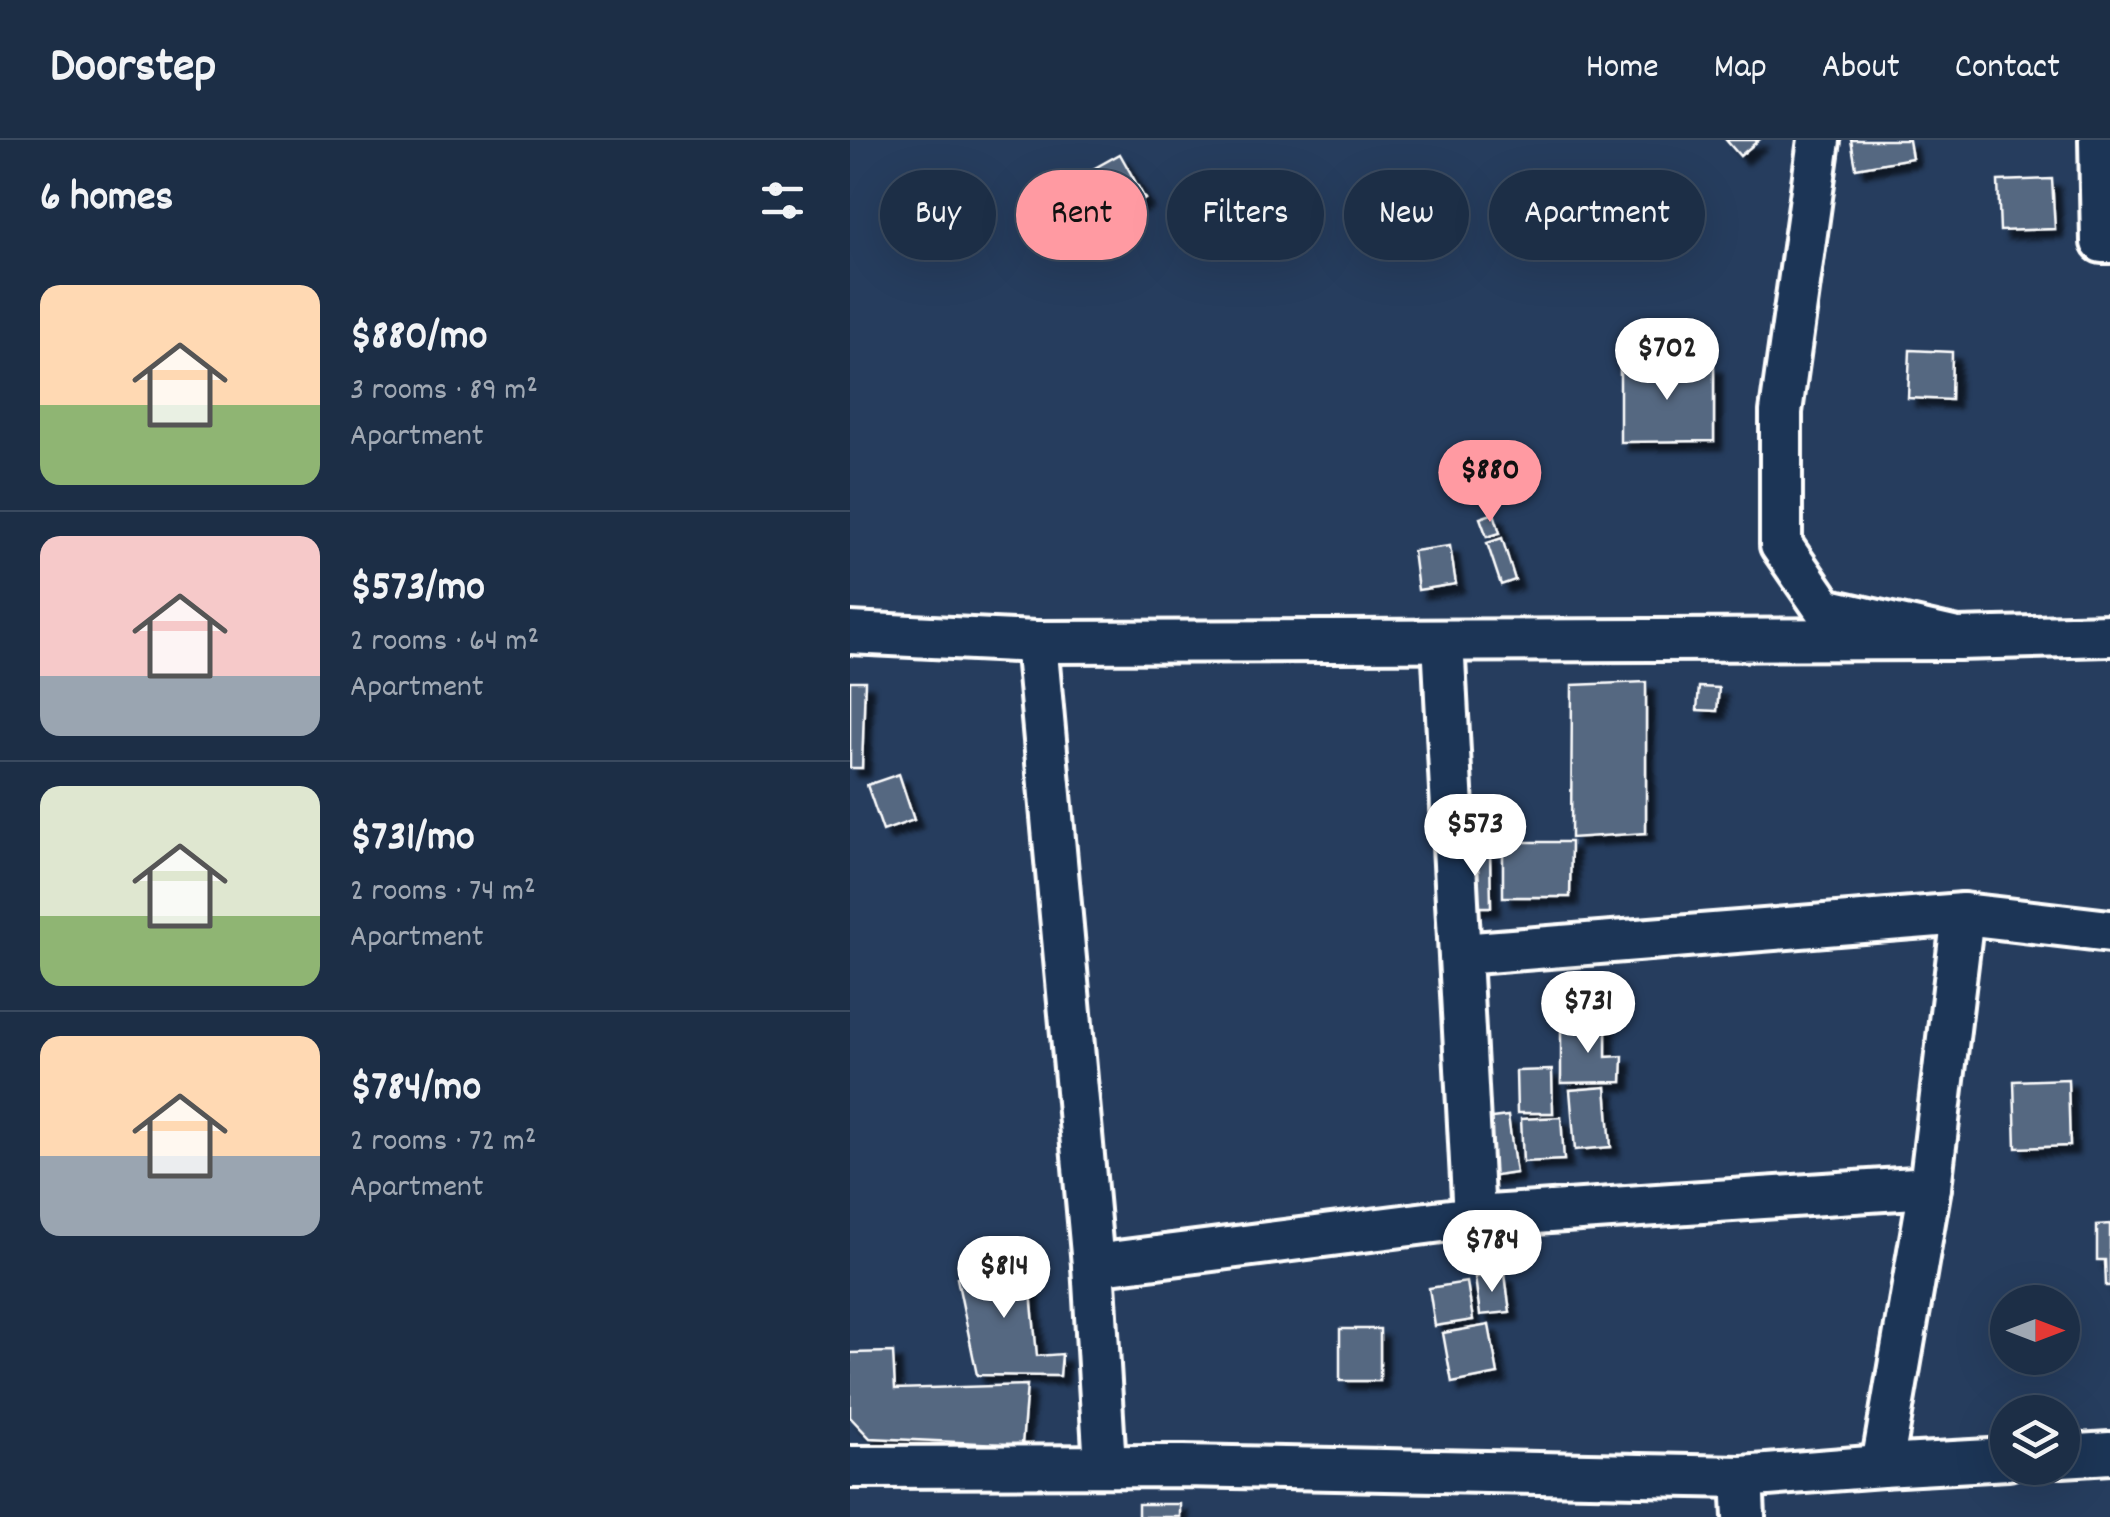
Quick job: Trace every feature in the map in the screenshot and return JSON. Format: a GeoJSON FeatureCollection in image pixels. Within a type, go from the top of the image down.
{"type":"FeatureCollection","features":[{"type":"Feature","properties":{"kind":"street"},"geometry":{"type":"LineString","coordinates":[[1819,140],[1782,412],[1782,545],[1825,609],[1957,638]]}},
{"type":"Feature","properties":{"kind":"street"},"geometry":{"type":"LineString","coordinates":[[2100,140],[2102,242],[2110,242]]}},
{"type":"Feature","properties":{"kind":"street"},"geometry":{"type":"LineString","coordinates":[[850,633],[1036,642],[2110,636]]}},
{"type":"Feature","properties":{"kind":"street"},"geometry":{"type":"LineString","coordinates":[[1443,641],[1474,1217]]}},
{"type":"Feature","properties":{"kind":"street"},"geometry":{"type":"LineString","coordinates":[[1036,642],[1093,1265],[1105,1466]]}},
{"type":"Feature","properties":{"kind":"street"},"geometry":{"type":"LineString","coordinates":[[1461,954],[1963,914],[2110,930]]}},
{"type":"Feature","properties":{"kind":"street"},"geometry":{"type":"LineString","coordinates":[[1882,1466],[1930,1188],[1963,914]]}},
{"type":"Feature","properties":{"kind":"street"},"geometry":{"type":"LineString","coordinates":[[1093,1265],[1474,1217],[1930,1188]]}},
{"type":"Feature","properties":{"kind":"street"},"geometry":{"type":"LineString","coordinates":[[2080,1455],[2110,1453]]}},
{"type":"Feature","properties":{"kind":"street"},"geometry":{"type":"LineString","coordinates":[[850,1467],[1105,1466],[1742,1477],[1990,1460]]}},
{"type":"Feature","properties":{"kind":"street"},"geometry":{"type":"LineString","coordinates":[[1742,1477],[1744,1517]]}},
{"type":"Feature","properties":{"kind":"building"},"geometry":{"type":"Polygon","coordinates":[[[1726,140],[1759,140],[1740,156],[1726,140]]]}},
{"type":"Feature","properties":{"kind":"building"},"geometry":{"type":"Polygon","coordinates":[[[1851,140],[1909,140],[1912,158],[1856,168],[1851,140]]]}},
{"type":"Feature","properties":{"kind":"building"},"geometry":{"type":"Polygon","coordinates":[[[1120,154],[1129,170],[1091,170],[1120,154]]]}},
{"type":"Feature","properties":{"kind":"building"},"geometry":{"type":"Polygon","coordinates":[[[2052,179],[2055,229],[2000,231],[1998,181],[2052,179]]]}},
{"type":"Feature","properties":{"kind":"building"},"geometry":{"type":"Polygon","coordinates":[[[1910,350],[1952,352],[1951,400],[1908,398],[1910,350]]]}},
{"type":"Feature","properties":{"kind":"building"},"geometry":{"type":"Polygon","coordinates":[[[1620,365],[1714,365],[1714,441],[1620,442],[1620,365]]]}},
{"type":"Feature","properties":{"kind":"building"},"geometry":{"type":"Polygon","coordinates":[[[1494,513],[1500,533],[1487,537],[1480,518],[1494,513]]]}},
{"type":"Feature","properties":{"kind":"building"},"geometry":{"type":"Polygon","coordinates":[[[1502,538],[1515,580],[1501,585],[1487,543],[1502,538]]]}},
{"type":"Feature","properties":{"kind":"building"},"geometry":{"type":"Polygon","coordinates":[[[1450,546],[1456,584],[1418,590],[1413,551],[1450,546]]]}},
{"type":"Feature","properties":{"kind":"building"},"geometry":{"type":"Polygon","coordinates":[[[850,681],[865,681],[862,768],[850,768],[850,681]]]}},
{"type":"Feature","properties":{"kind":"building"},"geometry":{"type":"Polygon","coordinates":[[[1646,682],[1646,833],[1571,838],[1572,685],[1646,682]]]}},
{"type":"Feature","properties":{"kind":"building"},"geometry":{"type":"Polygon","coordinates":[[[1699,687],[1719,688],[1717,711],[1697,710],[1699,687]]]}},
{"type":"Feature","properties":{"kind":"building"},"geometry":{"type":"Polygon","coordinates":[[[899,774],[914,820],[883,831],[867,785],[899,774]]]}},
{"type":"Feature","properties":{"kind":"building"},"geometry":{"type":"Polygon","coordinates":[[[1503,842],[1571,842],[1570,897],[1503,897],[1503,842]]]}},
{"type":"Feature","properties":{"kind":"building"},"geometry":{"type":"Polygon","coordinates":[[[1490,851],[1491,907],[1460,907],[1459,852],[1490,851]]]}},
{"type":"Feature","properties":{"kind":"building"},"geometry":{"type":"Polygon","coordinates":[[[1606,1023],[1606,1057],[1623,1056],[1622,1082],[1561,1083],[1561,1027],[1606,1023]]]}},
{"type":"Feature","properties":{"kind":"building"},"geometry":{"type":"Polygon","coordinates":[[[1552,1070],[1553,1113],[1517,1113],[1516,1071],[1552,1070]]]}},
{"type":"Feature","properties":{"kind":"building"},"geometry":{"type":"Polygon","coordinates":[[[2068,1079],[2070,1146],[2016,1148],[2014,1081],[2068,1079]]]}},
{"type":"Feature","properties":{"kind":"building"},"geometry":{"type":"Polygon","coordinates":[[[1606,1087],[1611,1147],[1575,1150],[1570,1090],[1606,1087]]]}},
{"type":"Feature","properties":{"kind":"building"},"geometry":{"type":"Polygon","coordinates":[[[1508,1116],[1516,1173],[1476,1179],[1459,1122],[1508,1116]]]}},
{"type":"Feature","properties":{"kind":"building"},"geometry":{"type":"Polygon","coordinates":[[[1561,1117],[1564,1160],[1523,1162],[1521,1119],[1561,1117]]]}},
{"type":"Feature","properties":{"kind":"building"},"geometry":{"type":"Polygon","coordinates":[[[2110,1224],[2110,1286],[2106,1286],[2105,1260],[2097,1260],[2097,1225],[2110,1224]]]}},
{"type":"Feature","properties":{"kind":"building"},"geometry":{"type":"Polygon","coordinates":[[[1027,1250],[1037,1356],[1062,1354],[1060,1376],[977,1375],[957,1278],[1027,1250]]]}},
{"type":"Feature","properties":{"kind":"building"},"geometry":{"type":"Polygon","coordinates":[[[1505,1274],[1510,1312],[1480,1315],[1475,1277],[1505,1274]]]}},
{"type":"Feature","properties":{"kind":"building"},"geometry":{"type":"Polygon","coordinates":[[[1467,1282],[1473,1320],[1435,1326],[1429,1288],[1467,1282]]]}},
{"type":"Feature","properties":{"kind":"building"},"geometry":{"type":"Polygon","coordinates":[[[1489,1325],[1498,1374],[1452,1383],[1443,1333],[1489,1325]]]}},
{"type":"Feature","properties":{"kind":"building"},"geometry":{"type":"Polygon","coordinates":[[[1340,1329],[1380,1329],[1380,1381],[1340,1381],[1340,1329]]]}},
{"type":"Feature","properties":{"kind":"building"},"geometry":{"type":"Polygon","coordinates":[[[893,1352],[895,1389],[1027,1385],[1022,1445],[870,1438],[850,1417],[850,1353],[893,1352]]]}},
{"type":"Feature","properties":{"kind":"building"},"geometry":{"type":"Polygon","coordinates":[[[1138,1504],[1180,1504],[1180,1517],[1138,1517],[1138,1504]]]}}]}
